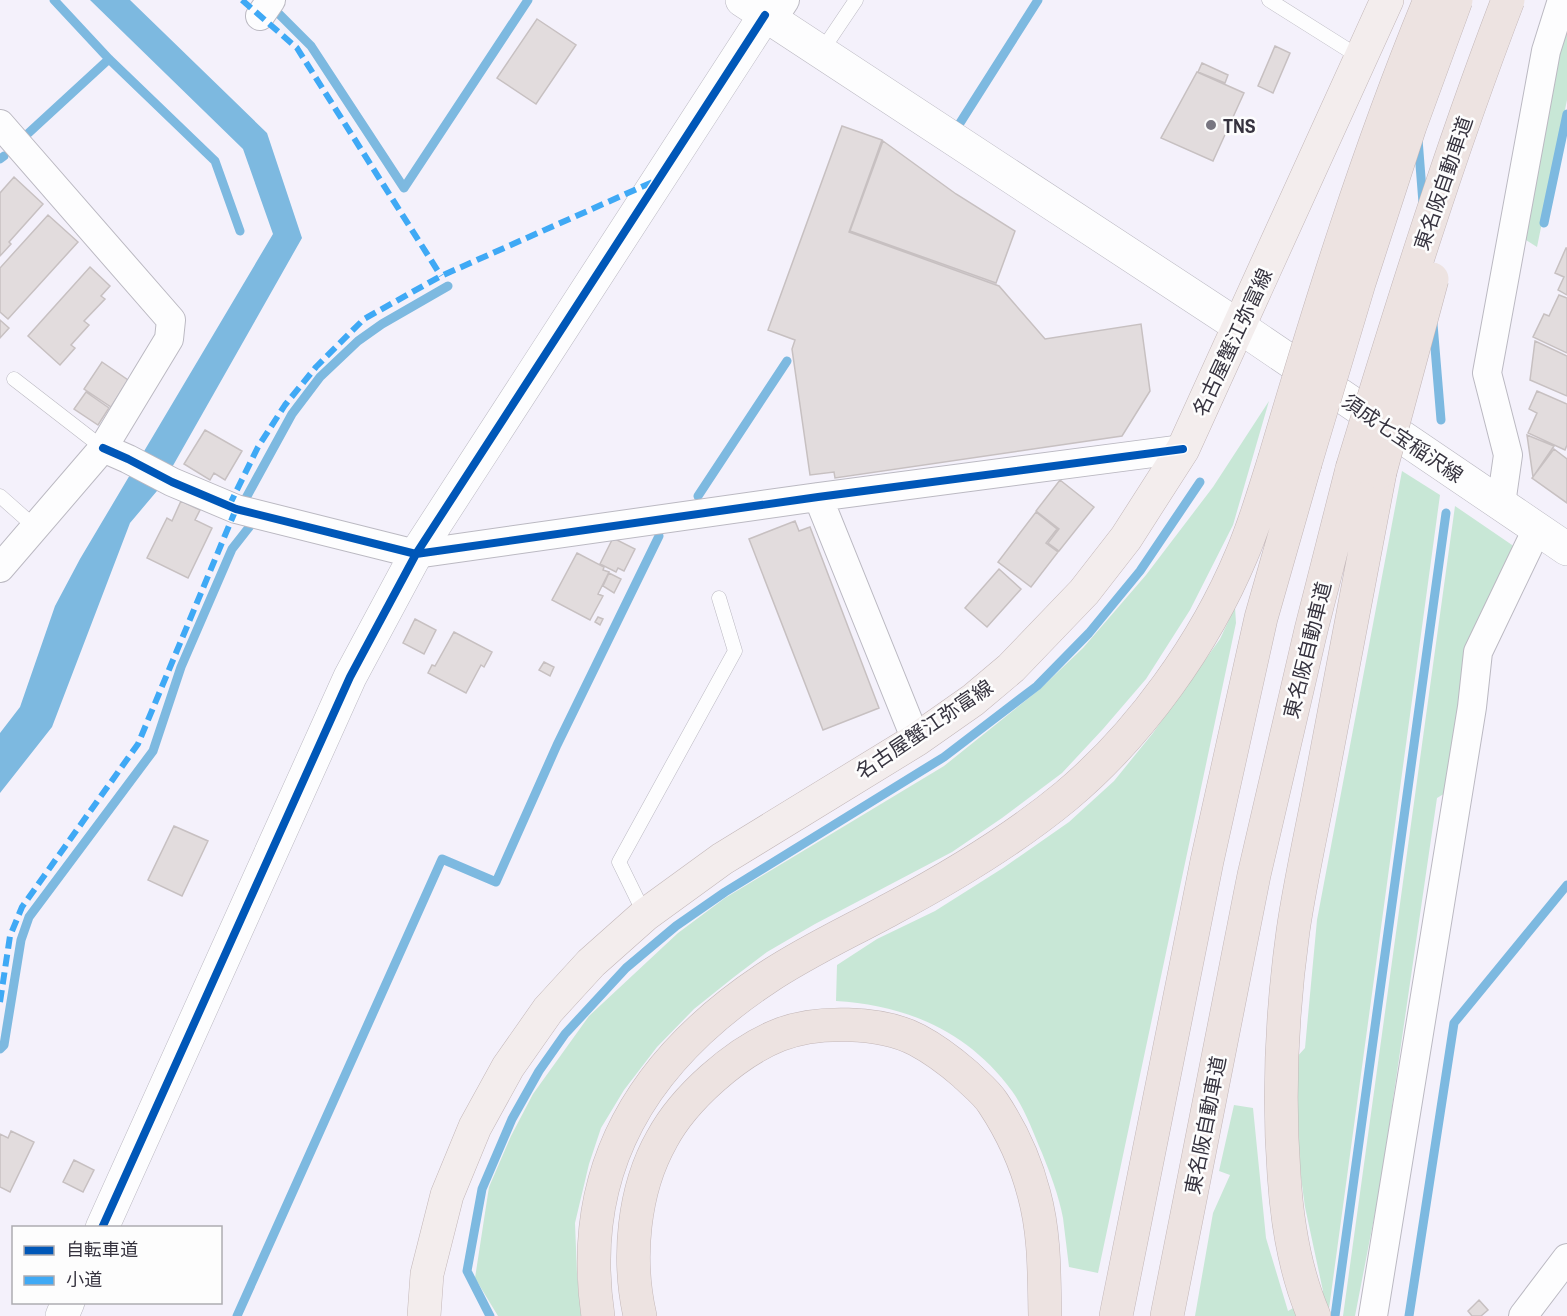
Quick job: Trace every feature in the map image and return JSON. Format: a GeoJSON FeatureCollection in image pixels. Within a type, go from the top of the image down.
{"type":"FeatureCollection","features":[{"type":"Feature","properties":{"kind":"highway"},"geometry":{"type":"LineString","coordinates":[[1116,1316],[1215,826],[1261,618],[1317,314],[1389,104],[1430,0]]}},
{"type":"Feature","properties":{"kind":"highway"},"geometry":{"type":"LineString","coordinates":[[598,1316],[594,1268],[595,1232],[600,1197],[609,1162],[623,1129],[643,1096],[694,1036],[764,980],[807,953],[964,868],[1018,834],[1068,795],[1110,754],[1148,710],[1186,659],[1216,607],[1289,463],[1370,250],[1410,126],[1456,0]]}},
{"type":"Feature","properties":{"kind":"highway"},"geometry":{"type":"LineString","coordinates":[[1311,1310],[1295,1254],[1286,1207],[1281,1134],[1285,1012],[1293,930],[1366,471],[1508,1]]}},
{"type":"Feature","properties":{"kind":"highway","name":"東名阪自動車道"},"geometry":{"type":"LineString","coordinates":[[1167,1316],[1254,875],[1311,630],[1366,471]]}},
{"type":"Feature","properties":{"kind":"highway"},"geometry":{"type":"LineString","coordinates":[[640,1316],[636,1301],[634,1252],[638,1211],[646,1175],[662,1138],[713,1078],[745,1052],[780,1034],[818,1026],[854,1025],[886,1030],[915,1039],[945,1058],[993,1102],[1021,1156],[1034,1193],[1042,1234],[1045,1316]]}},
{"type":"Feature","properties":{"kind":"main road","name":"名古屋蟹江弥富線"},"geometry":{"type":"LineString","coordinates":[[424,1316],[427,1274],[447,1195],[475,1127],[508,1067],[548,1010],[591,963],[645,915],[722,859],[916,740],[973,700],[1011,668],[1084,592],[1126,538],[1183,449],[1387,0]]}},
{"type":"Feature","properties":{"kind":"street"},"geometry":{"type":"LineString","coordinates":[[1501,504],[1508,455],[1487,373],[1546,51],[1562,0]]}},
{"type":"Feature","properties":{"kind":"street","name":"須成七宝稲沢線"},"geometry":{"type":"LineString","coordinates":[[766,9],[821,52],[1239,327],[1567,549]]}},
{"type":"Feature","properties":{"kind":"street"},"geometry":{"type":"LineString","coordinates":[[102,1226],[350,677],[416,554],[766,9]]}},
{"type":"Feature","properties":{"kind":"street"},"geometry":{"type":"LineString","coordinates":[[0,124],[171,320],[169,339],[116,454],[35,527],[0,568]]}},
{"type":"Feature","properties":{"kind":"street"},"geometry":{"type":"LineString","coordinates":[[116,454],[172,482],[236,509],[416,554],[818,496],[1183,449]]}},
{"type":"Feature","properties":{"kind":"street"},"geometry":{"type":"LineString","coordinates":[[818,496],[916,740]]}},
{"type":"Feature","properties":{"kind":"street"},"geometry":{"type":"LineString","coordinates":[[1373,1316],[1472,706],[1478,652],[1537,529]]}},
{"type":"Feature","properties":{"kind":"street"},"geometry":{"type":"LineString","coordinates":[[1523,1316],[1567,1258]]}},
{"type":"Feature","properties":{"kind":"lane"},"geometry":{"type":"LineString","coordinates":[[821,52],[856,0]]}},
{"type":"Feature","properties":{"kind":"lane"},"geometry":{"type":"LineString","coordinates":[[1269,0],[1362,59]]}},
{"type":"Feature","properties":{"kind":"lane"},"geometry":{"type":"LineString","coordinates":[[14,379],[116,454]]}},
{"type":"Feature","properties":{"kind":"lane"},"geometry":{"type":"LineString","coordinates":[[0,496],[35,527]]}},
{"type":"Feature","properties":{"kind":"lane"},"geometry":{"type":"LineString","coordinates":[[645,915],[619,862],[735,651],[719,598]]}},
{"type":"Feature","properties":{"kind":"green space"},"geometry":{"type":"Polygon","coordinates":[[[1567,10],[1567,100],[1537,247],[1523,238],[1567,10]]]}},
{"type":"Feature","properties":{"kind":"green space"},"geometry":{"type":"Polygon","coordinates":[[[1269,401],[1233,525],[1190,610],[1146,679],[1062,773],[1002,818],[952,852],[815,924],[767,952],[694,1009],[657,1047],[624,1090],[601,1128],[589,1164],[575,1223],[577,1274],[582,1316],[498,1316],[475,1278],[489,1187],[511,1136],[533,1094],[589,1016],[678,933],[725,898],[944,766],[1040,689],[1083,648],[1146,575],[1213,487],[1269,401]]]}},
{"type":"Feature","properties":{"kind":"green space"},"geometry":{"type":"Polygon","coordinates":[[[1402,471],[1440,495],[1328,1316],[1195,1316],[1213,1213],[1230,1175],[1219,1171],[1234,1105],[1253,1108],[1266,1238],[1288,1311],[1323,1291],[1305,1207],[1295,1133],[1296,1058],[1305,1048],[1317,920],[1402,471]]]}},
{"type":"Feature","properties":{"kind":"green space"},"geometry":{"type":"Polygon","coordinates":[[[1455,506],[1515,547],[1447,792],[1437,798],[1381,1182],[1355,1316],[1343,1316],[1455,506]]]}},
{"type":"Feature","properties":{"kind":"green space"},"geometry":{"type":"Polygon","coordinates":[[[1235,607],[1236,623],[1098,1273],[1069,1267],[1063,1218],[1057,1193],[1021,1105],[1012,1091],[995,1070],[976,1053],[934,1025],[887,1008],[836,1001],[837,965],[877,939],[935,911],[1003,868],[1069,822],[1114,781],[1153,733],[1220,639],[1235,607]]]}},
{"type":"Feature","properties":{"kind":"water"},"geometry":{"type":"Polygon","coordinates":[[[90,0],[130,0],[267,133],[302,238],[162,485],[130,523],[52,727],[0,793],[0,733],[20,707],[55,606],[80,559],[273,234],[243,149],[90,0]]]}},
{"type":"Feature","properties":{"kind":"building"},"geometry":{"type":"Polygon","coordinates":[[[537,19],[576,45],[536,104],[497,78],[537,19]]]}},
{"type":"Feature","properties":{"kind":"building"},"geometry":{"type":"Polygon","coordinates":[[[1275,46],[1290,53],[1273,93],[1258,86],[1275,46]]]}},
{"type":"Feature","properties":{"kind":"building"},"geometry":{"type":"Polygon","coordinates":[[[1202,63],[1228,75],[1225,83],[1198,72],[1202,63]]]}},
{"type":"Feature","properties":{"kind":"building"},"geometry":{"type":"Polygon","coordinates":[[[1197,72],[1244,93],[1213,161],[1161,138],[1197,72]]]}},
{"type":"Feature","properties":{"kind":"building"},"geometry":{"type":"Polygon","coordinates":[[[842,126],[882,140],[849,232],[999,286],[1045,339],[1141,324],[1150,391],[1122,436],[835,478],[834,472],[810,475],[792,349],[795,340],[768,330],[842,126]]]}},
{"type":"Feature","properties":{"kind":"building"},"geometry":{"type":"Polygon","coordinates":[[[883,141],[956,194],[1015,231],[996,283],[850,231],[883,141]]]}},
{"type":"Feature","properties":{"kind":"building"},"geometry":{"type":"Polygon","coordinates":[[[14,177],[43,204],[9,242],[11,244],[0,256],[0,193],[14,177]]]}},
{"type":"Feature","properties":{"kind":"building"},"geometry":{"type":"Polygon","coordinates":[[[48,215],[78,242],[8,319],[0,312],[0,268],[48,215]]]}},
{"type":"Feature","properties":{"kind":"building"},"geometry":{"type":"Polygon","coordinates":[[[1566,248],[1567,295],[1558,290],[1564,277],[1555,273],[1566,248]]]}},
{"type":"Feature","properties":{"kind":"building"},"geometry":{"type":"Polygon","coordinates":[[[90,267],[110,286],[101,296],[105,299],[84,321],[89,325],[71,345],[75,348],[60,365],[28,336],[90,267]]]}},
{"type":"Feature","properties":{"kind":"building"},"geometry":{"type":"Polygon","coordinates":[[[1559,295],[1567,298],[1567,353],[1533,337],[1544,314],[1549,316],[1559,295]]]}},
{"type":"Feature","properties":{"kind":"building"},"geometry":{"type":"Polygon","coordinates":[[[0,320],[9,328],[0,338],[0,320]]]}},
{"type":"Feature","properties":{"kind":"building"},"geometry":{"type":"Polygon","coordinates":[[[1535,341],[1567,356],[1567,396],[1530,380],[1535,341]]]}},
{"type":"Feature","properties":{"kind":"building"},"geometry":{"type":"Polygon","coordinates":[[[102,362],[128,380],[111,407],[84,389],[102,362]]]}},
{"type":"Feature","properties":{"kind":"building"},"geometry":{"type":"Polygon","coordinates":[[[1537,391],[1567,404],[1565,450],[1528,433],[1537,413],[1529,409],[1537,391]]]}},
{"type":"Feature","properties":{"kind":"building"},"geometry":{"type":"Polygon","coordinates":[[[86,392],[109,408],[98,425],[74,409],[86,392]]]}},
{"type":"Feature","properties":{"kind":"building"},"geometry":{"type":"Polygon","coordinates":[[[205,430],[242,451],[225,480],[214,473],[210,480],[184,464],[205,430]]]}},
{"type":"Feature","properties":{"kind":"building"},"geometry":{"type":"Polygon","coordinates":[[[1527,435],[1554,446],[1533,477],[1527,435]]]}},
{"type":"Feature","properties":{"kind":"building"},"geometry":{"type":"Polygon","coordinates":[[[1554,449],[1567,459],[1567,503],[1532,478],[1554,449]]]}},
{"type":"Feature","properties":{"kind":"building"},"geometry":{"type":"Polygon","coordinates":[[[1060,480],[1094,507],[1059,551],[1048,543],[1059,529],[1036,511],[1060,480]]]}},
{"type":"Feature","properties":{"kind":"building"},"geometry":{"type":"Polygon","coordinates":[[[181,501],[200,510],[195,520],[212,528],[188,578],[147,558],[167,518],[172,521],[181,501]]]}},
{"type":"Feature","properties":{"kind":"building"},"geometry":{"type":"Polygon","coordinates":[[[1036,512],[1057,529],[1046,543],[1058,552],[1031,587],[998,562],[1036,512]]]}},
{"type":"Feature","properties":{"kind":"building"},"geometry":{"type":"Polygon","coordinates":[[[795,521],[799,531],[810,527],[879,708],[823,730],[749,539],[795,521]]]}},
{"type":"Feature","properties":{"kind":"building"},"geometry":{"type":"Polygon","coordinates":[[[613,538],[635,549],[624,571],[618,568],[616,572],[600,564],[613,538]]]}},
{"type":"Feature","properties":{"kind":"building"},"geometry":{"type":"Polygon","coordinates":[[[577,553],[609,572],[598,594],[603,596],[590,620],[552,600],[577,553]]]}},
{"type":"Feature","properties":{"kind":"building"},"geometry":{"type":"Polygon","coordinates":[[[999,569],[1021,589],[987,627],[965,608],[999,569]]]}},
{"type":"Feature","properties":{"kind":"building"},"geometry":{"type":"Polygon","coordinates":[[[609,573],[621,579],[614,593],[603,586],[609,573]]]}},
{"type":"Feature","properties":{"kind":"building"},"geometry":{"type":"Polygon","coordinates":[[[598,617],[603,619],[600,625],[595,622],[598,617]]]}},
{"type":"Feature","properties":{"kind":"building"},"geometry":{"type":"Polygon","coordinates":[[[415,619],[436,630],[424,654],[403,643],[415,619]]]}},
{"type":"Feature","properties":{"kind":"building"},"geometry":{"type":"Polygon","coordinates":[[[454,632],[492,652],[484,667],[481,665],[466,693],[428,673],[432,665],[435,666],[454,632]]]}},
{"type":"Feature","properties":{"kind":"building"},"geometry":{"type":"Polygon","coordinates":[[[544,662],[554,667],[550,676],[539,670],[544,662]]]}},
{"type":"Feature","properties":{"kind":"building"},"geometry":{"type":"Polygon","coordinates":[[[174,826],[208,841],[182,896],[148,880],[174,826]]]}},
{"type":"Feature","properties":{"kind":"building"},"geometry":{"type":"Polygon","coordinates":[[[11,1131],[34,1142],[10,1192],[0,1187],[0,1134],[8,1138],[11,1131]]]}},
{"type":"Feature","properties":{"kind":"building"},"geometry":{"type":"Polygon","coordinates":[[[74,1160],[94,1170],[83,1192],[63,1182],[74,1160]]]}},
{"type":"Feature","properties":{"kind":"building"},"geometry":{"type":"Polygon","coordinates":[[[1479,1300],[1488,1310],[1481,1316],[1472,1316],[1468,1311],[1479,1300]]]}},
{"type":"Feature","properties":{"kind":"waterway"},"geometry":{"type":"LineString","coordinates":[[54,0],[109,59],[215,161],[240,231]]}},
{"type":"Feature","properties":{"kind":"waterway"},"geometry":{"type":"LineString","coordinates":[[279,14],[311,46],[404,188],[528,0]]}},
{"type":"Feature","properties":{"kind":"waterway"},"geometry":{"type":"LineString","coordinates":[[960,123],[1038,0]]}},
{"type":"Feature","properties":{"kind":"waterway"},"geometry":{"type":"LineString","coordinates":[[22,139],[109,59]]}},
{"type":"Feature","properties":{"kind":"waterway"},"geometry":{"type":"LineString","coordinates":[[1544,223],[1567,114]]}},
{"type":"Feature","properties":{"kind":"waterway"},"geometry":{"type":"LineString","coordinates":[[1418,139],[1423,203]]}},
{"type":"Feature","properties":{"kind":"waterway"},"geometry":{"type":"LineString","coordinates":[[0,159],[4,156]]}},
{"type":"Feature","properties":{"kind":"waterway"},"geometry":{"type":"LineString","coordinates":[[246,498],[292,414],[320,377],[358,341],[382,324],[448,286]]}},
{"type":"Feature","properties":{"kind":"waterway"},"geometry":{"type":"LineString","coordinates":[[1433,324],[1441,420]]}},
{"type":"Feature","properties":{"kind":"waterway"},"geometry":{"type":"LineString","coordinates":[[698,496],[787,361]]}},
{"type":"Feature","properties":{"kind":"waterway"},"geometry":{"type":"LineString","coordinates":[[490,1316],[467,1271],[482,1189],[512,1119],[539,1071],[565,1034],[626,968],[676,926],[725,892],[944,757],[1037,686],[1089,633],[1140,571],[1200,482]]}},
{"type":"Feature","properties":{"kind":"waterway"},"geometry":{"type":"LineString","coordinates":[[1335,1316],[1446,513]]}},
{"type":"Feature","properties":{"kind":"waterway"},"geometry":{"type":"LineString","coordinates":[[0,1049],[4,1045],[21,940],[29,917],[153,751],[181,667],[232,549],[250,526]]}},
{"type":"Feature","properties":{"kind":"waterway"},"geometry":{"type":"LineString","coordinates":[[237,1316],[442,859],[496,882],[557,745],[659,536]]}},
{"type":"Feature","properties":{"kind":"waterway"},"geometry":{"type":"LineString","coordinates":[[1409,1316],[1454,1023],[1567,885]]}},
{"type":"Feature","properties":{"kind":"marked path"},"geometry":{"type":"LineString","coordinates":[[242,0],[297,48],[441,276]]}},
{"type":"Feature","properties":{"kind":"marked path"},"geometry":{"type":"LineString","coordinates":[[229,506],[258,447],[285,405],[316,367],[364,319],[441,276],[655,181]]}},
{"type":"Feature","properties":{"kind":"marked path"},"geometry":{"type":"LineString","coordinates":[[0,1002],[10,936],[22,907],[138,744],[236,509]]}},
{"type":"Feature","properties":{"kind":"cycle path"},"geometry":{"type":"LineString","coordinates":[[103,1226],[350,677],[416,554],[765,15]]}},
{"type":"Feature","properties":{"kind":"cycle path"},"geometry":{"type":"LineString","coordinates":[[103,448],[172,482],[236,509],[416,554],[818,497],[1183,449]]}},
{"type":"Feature","properties":{"kind":"place","name":"TNS"},"geometry":{"type":"Point","coordinates":[1211,125]}}]}
